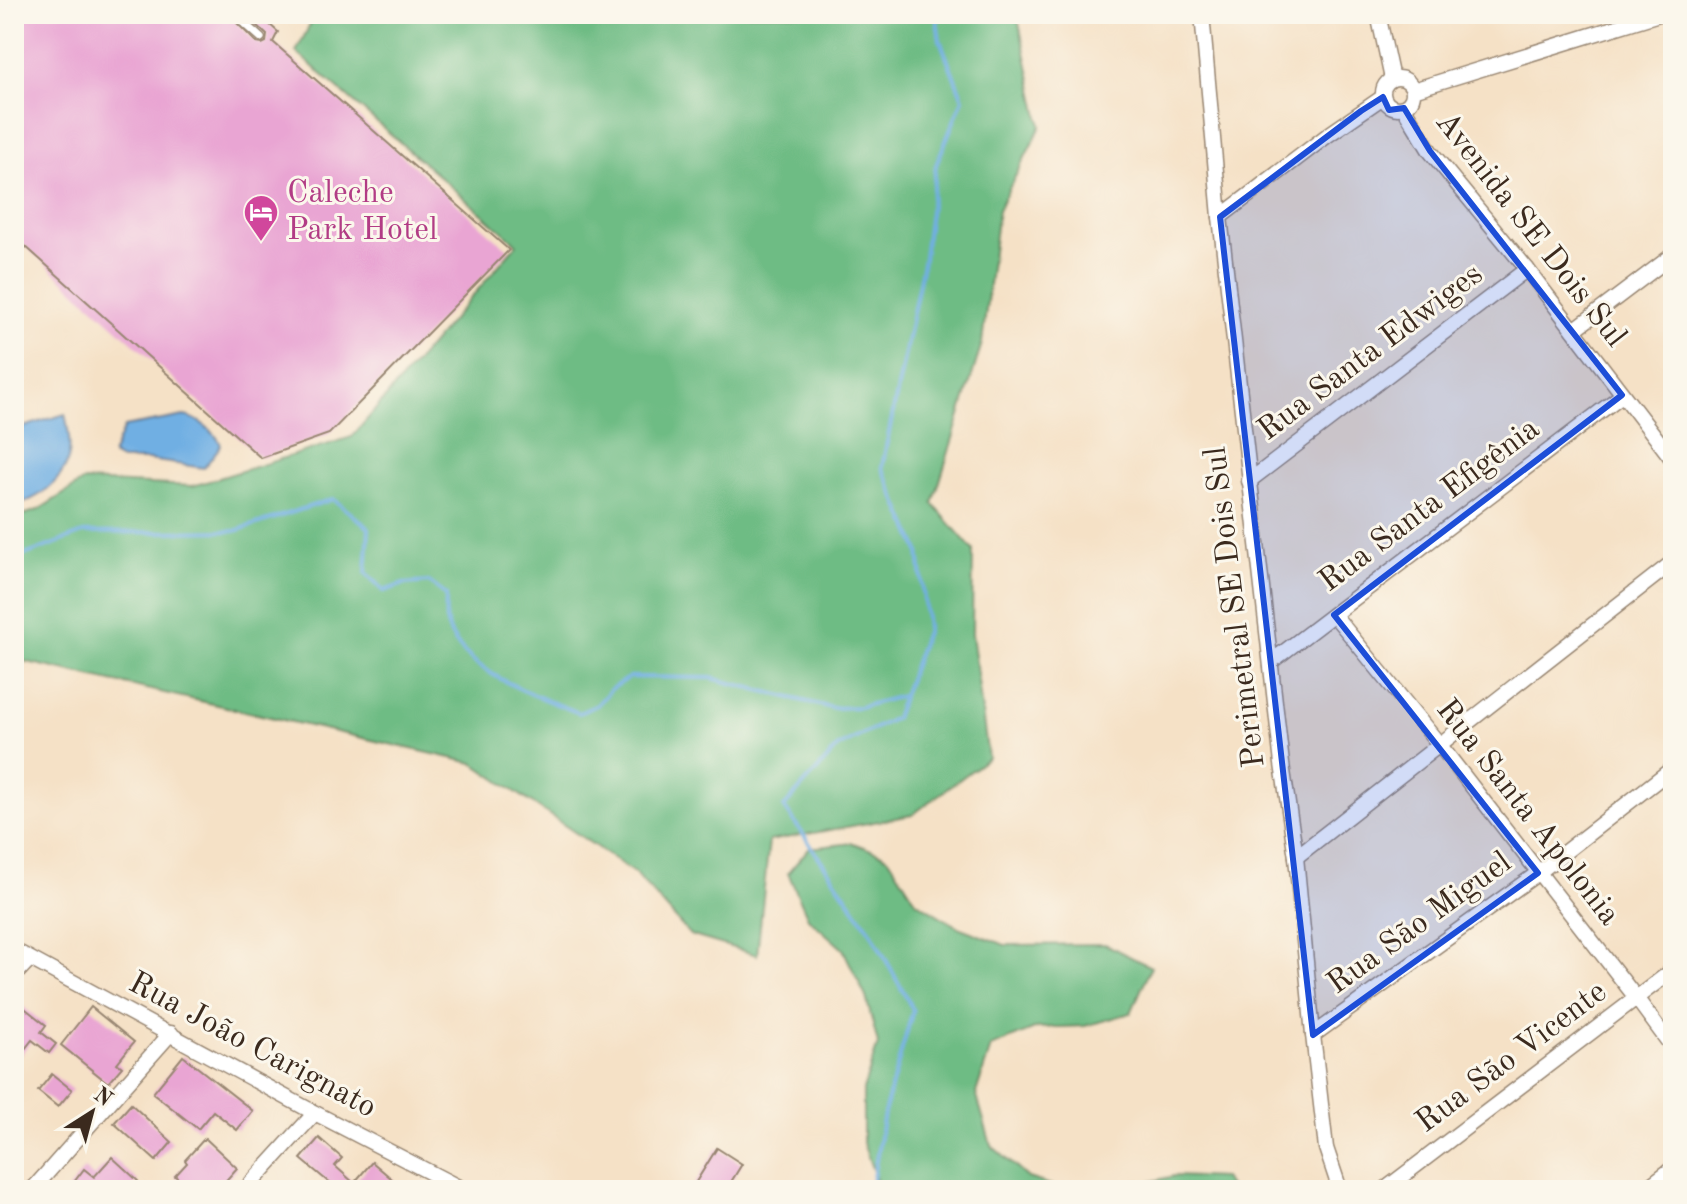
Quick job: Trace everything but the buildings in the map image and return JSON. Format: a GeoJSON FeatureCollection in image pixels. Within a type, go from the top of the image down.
{"type":"FeatureCollection","features":[{"type":"Feature","properties":{"kind":"street","name":"Perimetral SE Dois Sul"},"geometry":{"type":"LineString","coordinates":[[1202,14],[1220,217],[1282,764],[1296,857],[1326,1148],[1340,1190]]}},
{"type":"Feature","properties":{"kind":"street"},"geometry":{"type":"LineString","coordinates":[[1220,217],[1383,97],[1384,87],[1392,79],[1378,14]]}},
{"type":"Feature","properties":{"kind":"street"},"geometry":{"type":"LineString","coordinates":[[1413,90],[1659,14]]}},
{"type":"Feature","properties":{"kind":"street","name":"Avenida SE Dois Sul"},"geometry":{"type":"LineString","coordinates":[[1392,79],[1407,81],[1413,90],[1411,100],[1404,108]]}},
{"type":"Feature","properties":{"kind":"street","name":"Avenida SE Dois Sul"},"geometry":{"type":"LineString","coordinates":[[1383,97],[1389,106],[1404,108]]}},
{"type":"Feature","properties":{"kind":"street","name":"Avenida SE Dois Sul"},"geometry":{"type":"LineString","coordinates":[[1404,108],[1430,151],[1527,269],[1672,457]]}},
{"type":"Feature","properties":{"kind":"street"},"geometry":{"type":"LineString","coordinates":[[1574,330],[1673,255]]}},
{"type":"Feature","properties":{"kind":"street","name":"Rua Santa Edwiges"},"geometry":{"type":"LineString","coordinates":[[1249,481],[1527,269]]}},
{"type":"Feature","properties":{"kind":"street","name":"Rua Santa Efigênia"},"geometry":{"type":"LineString","coordinates":[[1272,661],[1622,395]]}},
{"type":"Feature","properties":{"kind":"street"},"geometry":{"type":"LineString","coordinates":[[1296,857],[1673,562]]}},
{"type":"Feature","properties":{"kind":"street","name":"Rua Santa Apolonia"},"geometry":{"type":"LineString","coordinates":[[1334,615],[1439,744],[1673,1048]]}},
{"type":"Feature","properties":{"kind":"street","name":"Rua São Miguel"},"geometry":{"type":"LineString","coordinates":[[1313,1035],[1538,873],[1673,768]]}},
{"type":"Feature","properties":{"kind":"street","name":"Rua João Carignato"},"geometry":{"type":"LineString","coordinates":[[14,950],[458,1189]]}},
{"type":"Feature","properties":{"kind":"street"},"geometry":{"type":"LineString","coordinates":[[14,976],[30,959]]}},
{"type":"Feature","properties":{"kind":"street","name":"Rua São Vicente"},"geometry":{"type":"LineString","coordinates":[[1384,1190],[1673,970]]}},
{"type":"Feature","properties":{"kind":"street"},"geometry":{"type":"LineString","coordinates":[[32,1190],[171,1033]]}},
{"type":"Feature","properties":{"kind":"street"},"geometry":{"type":"LineString","coordinates":[[245,1190],[315,1113]]}},
{"type":"Feature","properties":{"kind":"street"},"geometry":{"type":"LineString","coordinates":[[1644,1190],[1673,1168]]}},
{"type":"Feature","properties":{"kind":"lane"},"geometry":{"type":"LineString","coordinates":[[234,14],[261,38]]}},
{"type":"Feature","properties":{"kind":"highlighted area"},"geometry":{"type":"Polygon","coordinates":[[[1383,97],[1389,110],[1404,108],[1430,151],[1622,395],[1334,615],[1538,873],[1313,1035],[1220,217],[1383,97]]]}},
{"type":"Feature","properties":{"kind":"green space"},"geometry":{"type":"Polygon","coordinates":[[[311,14],[1017,14],[1041,126],[998,210],[982,343],[933,504],[973,550],[972,634],[988,758],[912,815],[769,841],[757,955],[690,935],[636,874],[473,763],[14,659],[14,518],[38,510],[84,481],[193,486],[352,437],[517,244],[296,52],[312,21],[311,14]]]}},
{"type":"Feature","properties":{"kind":"green space"},"geometry":{"type":"Polygon","coordinates":[[[853,843],[890,860],[916,901],[958,927],[1005,945],[1105,944],[1151,967],[1131,1013],[1085,1026],[1037,1028],[991,1047],[976,1093],[991,1145],[1028,1178],[1066,1190],[879,1188],[863,1143],[863,1090],[878,1044],[866,997],[843,949],[808,918],[788,873],[809,848],[853,843]]]}},
{"type":"Feature","properties":{"kind":"green space"},"geometry":{"type":"Polygon","coordinates":[[[1174,1176],[1223,1178],[1231,1190],[1105,1190],[1125,1188],[1174,1176]]]}},
{"type":"Feature","properties":{"kind":"water"},"geometry":{"type":"Polygon","coordinates":[[[65,414],[70,449],[65,468],[54,483],[39,495],[14,504],[14,430],[65,414]]]}},
{"type":"Feature","properties":{"kind":"water"},"geometry":{"type":"Polygon","coordinates":[[[184,416],[206,426],[221,445],[204,468],[149,460],[121,460],[112,455],[124,427],[184,416]]]}},
{"type":"Feature","properties":{"kind":"waterway"},"geometry":{"type":"LineString","coordinates":[[871,1190],[884,1113],[913,1010],[871,932],[784,807],[838,747],[895,718],[927,629],[919,551],[882,467],[924,258],[936,165],[963,99],[940,40],[936,14]]}},
{"type":"Feature","properties":{"kind":"waterway"},"geometry":{"type":"LineString","coordinates":[[14,559],[83,533],[235,531],[333,499],[369,528],[366,573],[384,591],[404,584],[429,582],[446,595],[446,620],[453,638],[481,667],[521,689],[579,713],[597,705],[611,689],[630,677],[711,678],[832,708],[860,707],[902,696]]}},
{"type":"Feature","properties":{"kind":"place","name":"Caleche Park Hotel"},"geometry":{"type":"Point","coordinates":[261,243]}}]}
